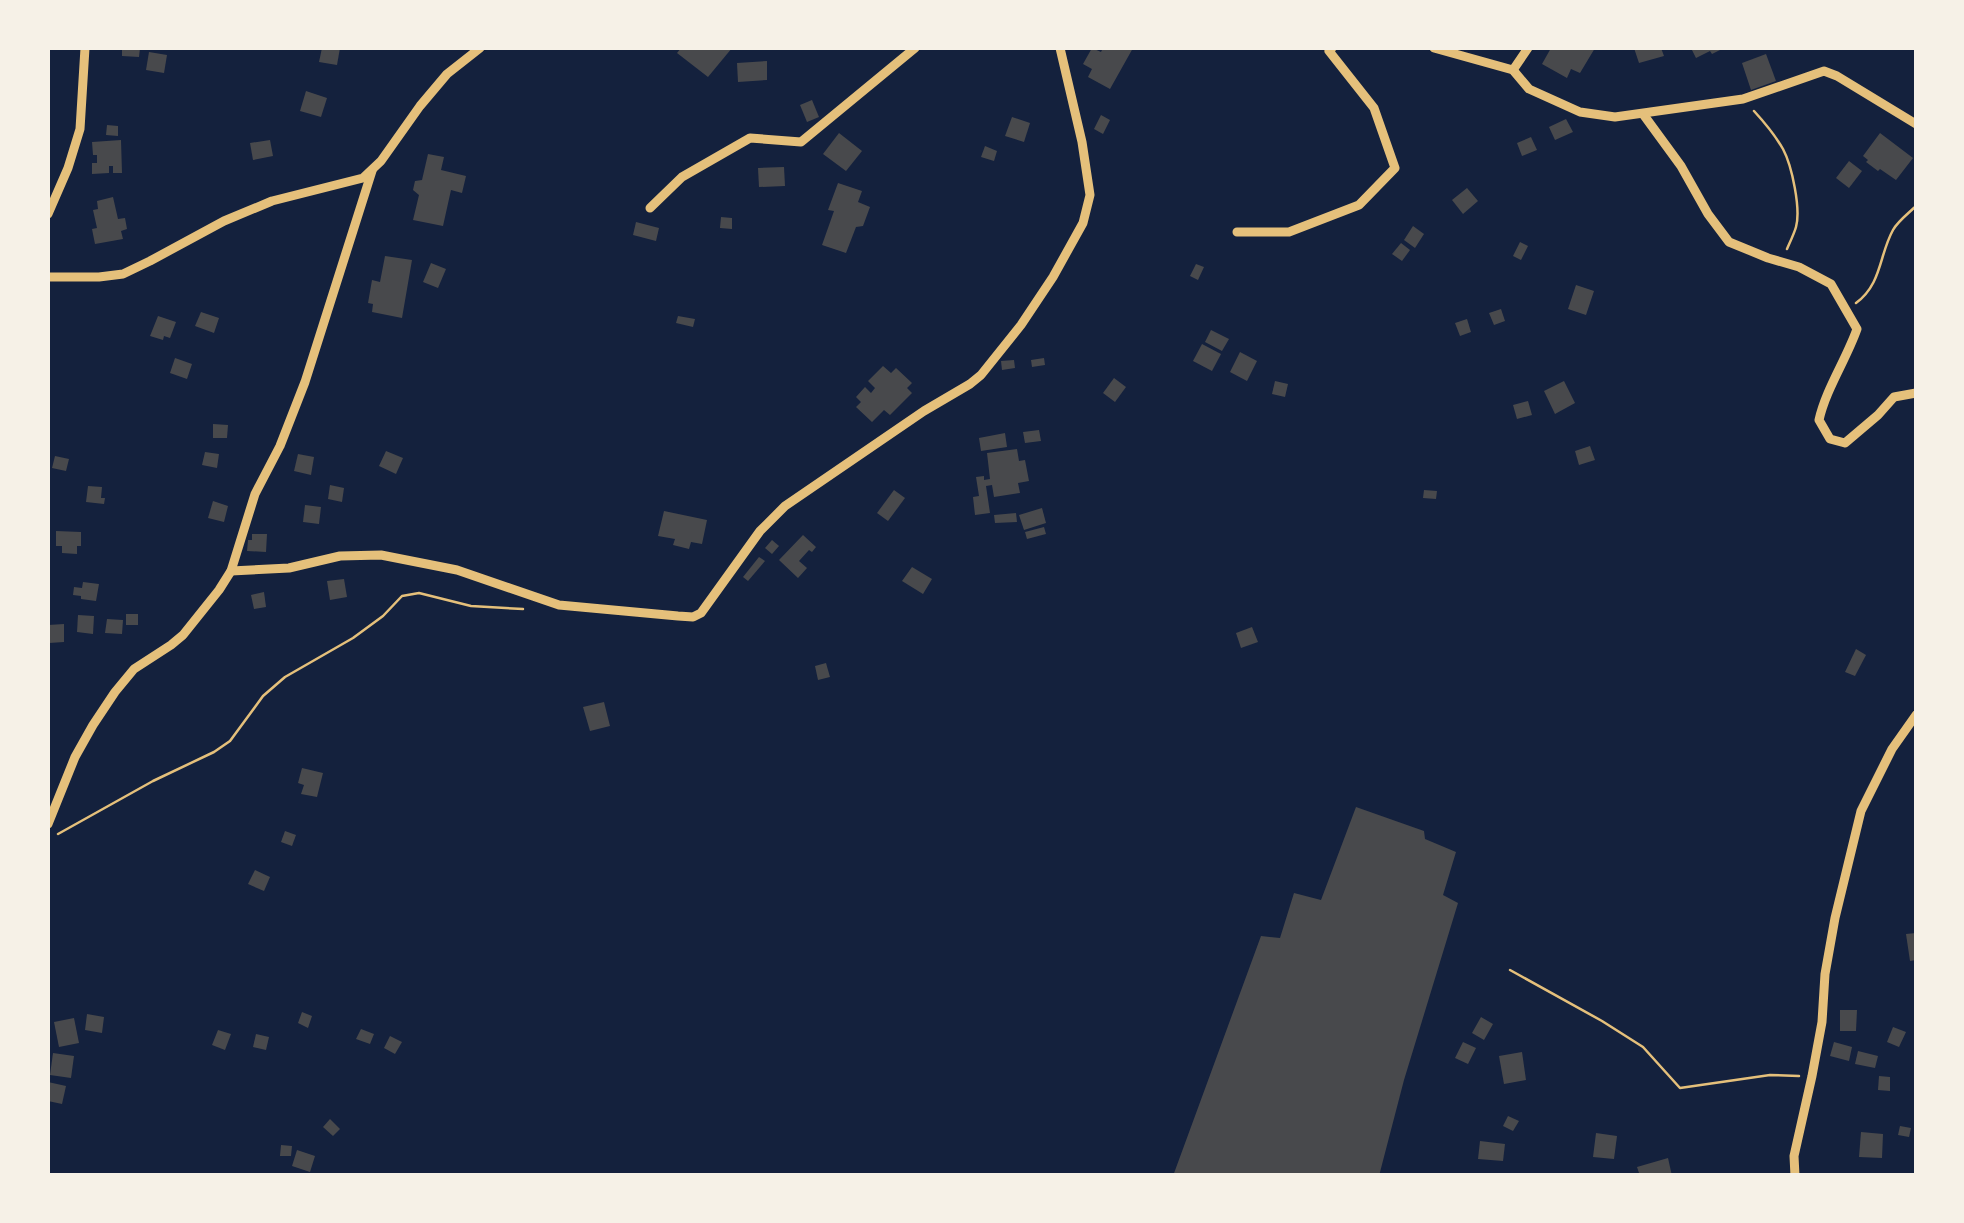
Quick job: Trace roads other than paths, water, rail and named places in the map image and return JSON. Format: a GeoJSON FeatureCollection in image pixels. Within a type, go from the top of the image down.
{"type":"FeatureCollection","features":[{"type":"Feature","properties":{"kind":"street"},"geometry":{"type":"LineString","coordinates":[[48,214],[80,128],[85,48]]}},
{"type":"Feature","properties":{"kind":"street"},"geometry":{"type":"LineString","coordinates":[[48,278],[123,274],[224,221],[272,202],[363,178],[381,162],[447,74],[480,48]]}},
{"type":"Feature","properties":{"kind":"street"},"geometry":{"type":"LineString","coordinates":[[650,208],[682,177],[750,138],[801,142],[915,48]]}},
{"type":"Feature","properties":{"kind":"street"},"geometry":{"type":"LineString","coordinates":[[231,571],[303,566],[340,556],[382,554],[476,576],[560,605],[692,617],[702,613],[760,532],[785,506],[981,375],[1054,277],[1082,223],[1090,195],[1060,48]]}},
{"type":"Feature","properties":{"kind":"street"},"geometry":{"type":"LineString","coordinates":[[1237,232],[1289,232],[1359,204],[1395,168],[1374,108],[1329,51],[1332,48]]}},
{"type":"Feature","properties":{"kind":"street"},"geometry":{"type":"LineString","coordinates":[[1434,48],[1513,70],[1529,89],[1580,112],[1643,114],[1743,99],[1824,71],[1916,124]]}},
{"type":"Feature","properties":{"kind":"street"},"geometry":{"type":"LineString","coordinates":[[1513,70],[1528,48]]}},
{"type":"Feature","properties":{"kind":"street"},"geometry":{"type":"LineString","coordinates":[[1643,114],[1728,242],[1799,267],[1831,284],[1847,310],[1857,329],[1823,402],[1819,420],[1830,439],[1845,443],[1894,397],[1916,393]]}},
{"type":"Feature","properties":{"kind":"street"},"geometry":{"type":"LineString","coordinates":[[48,824],[75,757],[115,692],[134,669],[183,635],[231,571],[251,505],[305,382],[372,171]]}},
{"type":"Feature","properties":{"kind":"street"},"geometry":{"type":"LineString","coordinates":[[1795,1176],[1794,1156],[1822,1022],[1824,974],[1861,811],[1892,749],[1916,715]]}}]}
